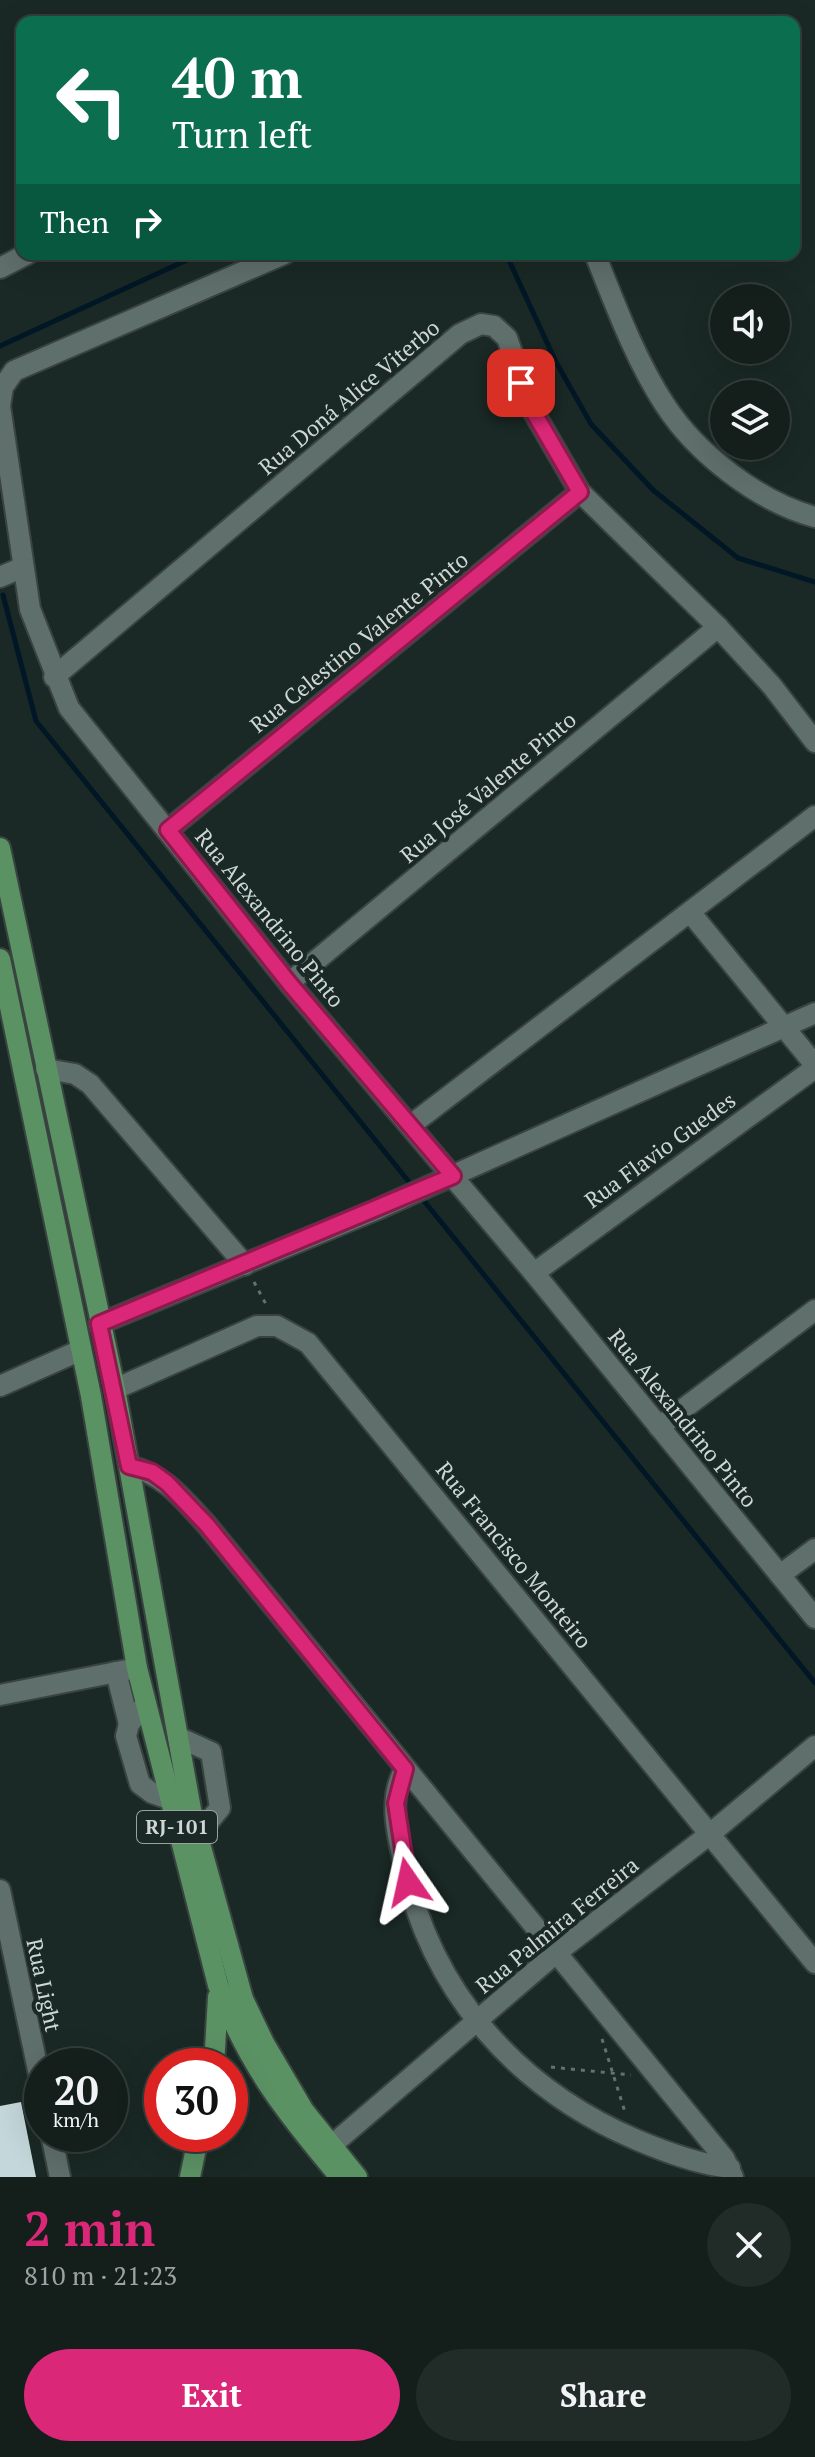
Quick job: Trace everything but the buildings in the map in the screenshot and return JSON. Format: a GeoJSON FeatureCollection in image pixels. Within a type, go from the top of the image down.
{"type":"FeatureCollection","features":[{"type":"Feature","properties":{"kind":"main road","name":"RJ-101"},"geometry":{"type":"LineString","coordinates":[[0,848],[115,1389],[166,1656],[178,1737],[183,1816],[218,1985],[233,2024],[276,2101],[340,2177]]}},
{"type":"Feature","properties":{"kind":"main road","name":"RJ-101"},"geometry":{"type":"LineString","coordinates":[[0,959],[81,1350],[146,1704],[209,1883],[243,1999],[264,2043],[304,2111],[357,2177]]}},
{"type":"Feature","properties":{"kind":"main road"},"geometry":{"type":"LineString","coordinates":[[216,2048],[218,1985]]}},
{"type":"Feature","properties":{"kind":"main road"},"geometry":{"type":"LineString","coordinates":[[221,2048],[243,1999]]}},
{"type":"Feature","properties":{"kind":"main road"},"geometry":{"type":"LineString","coordinates":[[190,2177],[195,2152]]}},
{"type":"Feature","properties":{"kind":"street","name":"Rua Alexandrino Pinto"},"geometry":{"type":"LineString","coordinates":[[270,260],[14,371],[3,387],[0,406],[21,568],[30,609],[54,677],[69,708],[289,983],[411,1125],[444,1180],[534,1273],[815,1618]]}},
{"type":"Feature","properties":{"kind":"street"},"geometry":{"type":"LineString","coordinates":[[597,260],[627,331],[665,406],[718,464],[783,509],[815,517]]}},
{"type":"Feature","properties":{"kind":"street","name":"Rua Doná Alice Viterbo"},"geometry":{"type":"LineString","coordinates":[[54,677],[460,334],[481,324],[494,326],[507,338],[533,411],[580,492],[718,627],[772,686],[815,742]]}},
{"type":"Feature","properties":{"kind":"street","name":"Rua Celestino Valente Pinto"},"geometry":{"type":"LineString","coordinates":[[168,830],[580,492]]}},
{"type":"Feature","properties":{"kind":"street"},"geometry":{"type":"LineString","coordinates":[[0,577],[21,568]]}},
{"type":"Feature","properties":{"kind":"street","name":"Rua José Valente Pinto"},"geometry":{"type":"LineString","coordinates":[[289,983],[718,627]]}},
{"type":"Feature","properties":{"kind":"street"},"geometry":{"type":"LineString","coordinates":[[411,1125],[815,816]]}},
{"type":"Feature","properties":{"kind":"street"},"geometry":{"type":"LineString","coordinates":[[690,912],[786,1025],[815,1067]]}},
{"type":"Feature","properties":{"kind":"street"},"geometry":{"type":"LineString","coordinates":[[99,1324],[378,1209],[815,1013]]}},
{"type":"Feature","properties":{"kind":"street","name":"Rua Flavio Guedes"},"geometry":{"type":"LineString","coordinates":[[534,1273],[815,1067]]}},
{"type":"Feature","properties":{"kind":"street"},"geometry":{"type":"LineString","coordinates":[[46,1069],[75,1074],[90,1084],[245,1265]]}},
{"type":"Feature","properties":{"kind":"street"},"geometry":{"type":"LineString","coordinates":[[659,1427],[815,1310]]}},
{"type":"Feature","properties":{"kind":"street"},"geometry":{"type":"LineString","coordinates":[[115,1389],[250,1328],[277,1326]]}},
{"type":"Feature","properties":{"kind":"street","name":"Rua Francisco Monteiro"},"geometry":{"type":"LineString","coordinates":[[277,1326],[297,1335],[319,1354],[815,1963]]}},
{"type":"Feature","properties":{"kind":"street"},"geometry":{"type":"LineString","coordinates":[[0,1386],[81,1350]]}},
{"type":"Feature","properties":{"kind":"street"},"geometry":{"type":"LineString","coordinates":[[129,1466],[152,1472],[167,1483],[207,1525],[732,2172]]}},
{"type":"Feature","properties":{"kind":"street"},"geometry":{"type":"LineString","coordinates":[[780,1575],[815,1549]]}},
{"type":"Feature","properties":{"kind":"street"},"geometry":{"type":"LineString","coordinates":[[0,1695],[137,1668]]}},
{"type":"Feature","properties":{"kind":"street"},"geometry":{"type":"LineString","coordinates":[[116,1672],[129,1724]]}},
{"type":"Feature","properties":{"kind":"street"},"geometry":{"type":"LineString","coordinates":[[146,1704],[129,1724],[126,1736],[140,1784],[183,1816],[220,1808],[211,1752],[178,1737]]}},
{"type":"Feature","properties":{"kind":"street","name":"Rua Palmira Ferreira"},"geometry":{"type":"LineString","coordinates":[[332,2145],[556,1953],[710,1834],[815,1746]]}},
{"type":"Feature","properties":{"kind":"street"},"geometry":{"type":"LineString","coordinates":[[405,1769],[397,1788],[396,1818],[417,1916],[448,1982],[476,2023],[515,2063],[576,2108],[633,2138],[692,2161],[732,2172]]}},
{"type":"Feature","properties":{"kind":"street","name":"Rua Light"},"geometry":{"type":"LineString","coordinates":[[0,1891],[33,2048]]}},
{"type":"Feature","properties":{"kind":"street"},"geometry":{"type":"LineString","coordinates":[[55,2152],[60,2177]]}},
{"type":"Feature","properties":{"kind":"path"},"geometry":{"type":"LineString","coordinates":[[245,1265],[277,1326]]}},
{"type":"Feature","properties":{"kind":"path"},"geometry":{"type":"LineString","coordinates":[[599,2032],[633,2138]]}},
{"type":"Feature","properties":{"kind":"path"},"geometry":{"type":"LineString","coordinates":[[515,2063],[657,2078]]}},
{"type":"Feature","properties":{"kind":"waterway"},"geometry":{"type":"LineString","coordinates":[[0,346],[187,260]]}},
{"type":"Feature","properties":{"kind":"waterway"},"geometry":{"type":"LineString","coordinates":[[509,260],[556,362],[591,424],[653,490],[738,558],[815,582]]}},
{"type":"Feature","properties":{"kind":"waterway"},"geometry":{"type":"LineString","coordinates":[[3,595],[36,721],[414,1188]]}},
{"type":"Feature","properties":{"kind":"waterway"},"geometry":{"type":"LineString","coordinates":[[420,1196],[815,1683]]}},
{"type":"Feature","properties":{"kind":"route"},"geometry":{"type":"LineString","coordinates":[[408,1882],[396,1818],[397,1788],[405,1769],[207,1525],[167,1483],[152,1472],[129,1466],[99,1324],[142,1309],[453,1176],[289,983],[168,830],[580,492],[533,411],[521,383]]}}]}
